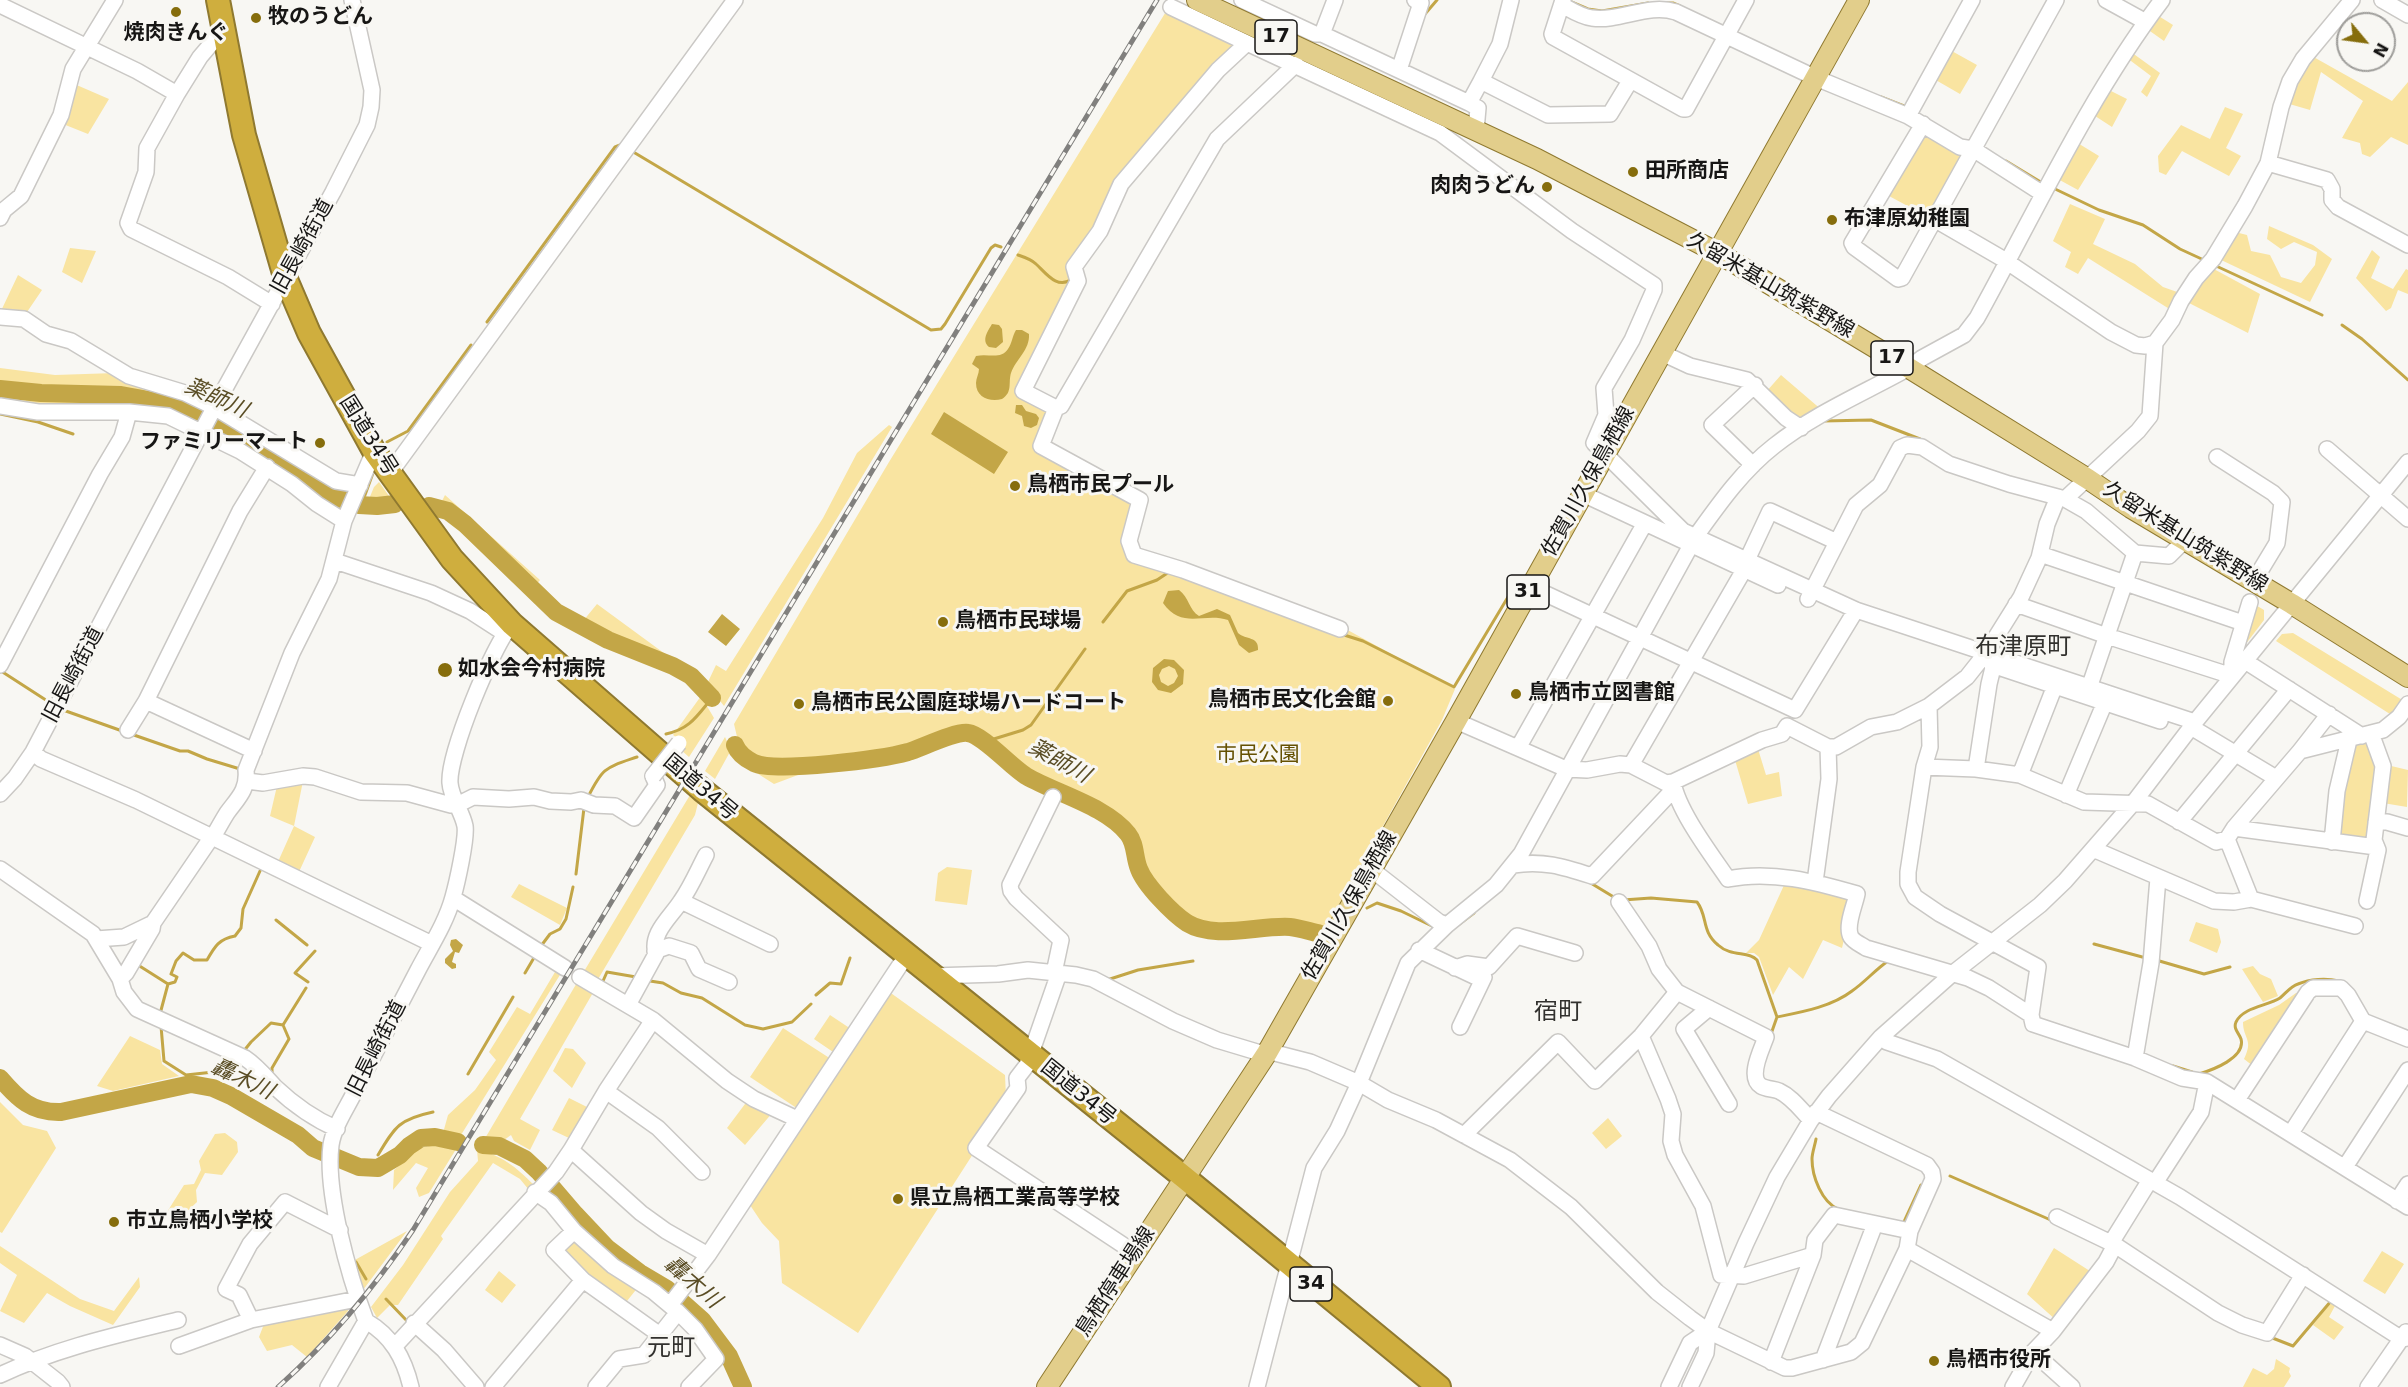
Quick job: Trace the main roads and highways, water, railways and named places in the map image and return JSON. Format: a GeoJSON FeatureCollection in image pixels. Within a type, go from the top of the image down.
{"type":"FeatureCollection","features":[{"type":"Feature","properties":{"kind":"highway","name":"国道34号"},"geometry":{"type":"LineString","coordinates":[[218,0],[244,135],[285,277],[309,333],[374,451],[452,559],[508,629],[702,790],[1185,1178],[1439,1387]]}},
{"type":"Feature","properties":{"kind":"main road","name":"久留米基山筑紫野線"},"geometry":{"type":"LineString","coordinates":[[1197,0],[1356,74],[1452,130],[1476,130],[1718,253],[1909,368],[2131,508],[2292,604],[2408,677]]}},
{"type":"Feature","properties":{"kind":"main road","name":"佐賀川久保鳥栖線"},"geometry":{"type":"LineString","coordinates":[[1185,1178],[1267,1053],[1456,721],[1859,0]]}},
{"type":"Feature","properties":{"kind":"main road","name":"鳥栖停車場線"},"geometry":{"type":"LineString","coordinates":[[1047,1387],[1185,1178]]}},
{"type":"Feature","properties":{"kind":"waterway"},"geometry":{"type":"LineString","coordinates":[[1425,14],[1437,0]]}},
{"type":"Feature","properties":{"kind":"waterway"},"geometry":{"type":"LineString","coordinates":[[1567,0],[1588,9],[1602,11],[1648,3]]}},
{"type":"Feature","properties":{"kind":"waterway"},"geometry":{"type":"LineString","coordinates":[[1666,3],[1680,6]]}},
{"type":"Feature","properties":{"kind":"waterway"},"geometry":{"type":"LineString","coordinates":[[1881,97],[1904,106]]}},
{"type":"Feature","properties":{"kind":"waterway"},"geometry":{"type":"LineString","coordinates":[[487,322],[615,147],[620,145]]}},
{"type":"Feature","properties":{"kind":"waterway"},"geometry":{"type":"LineString","coordinates":[[635,153],[931,330],[941,329],[991,248],[995,245],[1001,247]]}},
{"type":"Feature","properties":{"kind":"waterway"},"geometry":{"type":"LineString","coordinates":[[2006,161],[2044,184]]}},
{"type":"Feature","properties":{"kind":"waterway"},"geometry":{"type":"LineString","coordinates":[[2053,188],[2099,210],[2143,225],[2180,249],[2206,261]]}},
{"type":"Feature","properties":{"kind":"waterway"},"geometry":{"type":"LineString","coordinates":[[1018,255],[1032,261],[1052,279],[1061,283],[1072,279]]}},
{"type":"Feature","properties":{"kind":"waterway"},"geometry":{"type":"LineString","coordinates":[[2214,265],[2322,315]]}},
{"type":"Feature","properties":{"kind":"waterway"},"geometry":{"type":"LineString","coordinates":[[2342,325],[2362,339],[2408,380]]}},
{"type":"Feature","properties":{"kind":"waterway"},"geometry":{"type":"LineString","coordinates":[[387,442],[408,431],[471,345]]}},
{"type":"Feature","properties":{"kind":"waterway","name":"薬師川"},"geometry":{"type":"LineString","coordinates":[[0,389],[41,393],[121,395],[187,407],[236,431],[297,470],[330,495],[359,505],[395,504]]}},
{"type":"Feature","properties":{"kind":"waterway"},"geometry":{"type":"LineString","coordinates":[[0,414],[38,422],[73,434]]}},
{"type":"Feature","properties":{"kind":"waterway"},"geometry":{"type":"LineString","coordinates":[[1823,421],[1871,420],[1920,439]]}},
{"type":"Feature","properties":{"kind":"waterway"},"geometry":{"type":"LineString","coordinates":[[359,504],[373,473]]}},
{"type":"Feature","properties":{"kind":"waterway","name":"薬師川"},"geometry":{"type":"LineString","coordinates":[[429,506],[448,511],[465,524],[556,612],[608,640],[673,666],[691,676],[712,698]]}},
{"type":"Feature","properties":{"kind":"waterway"},"geometry":{"type":"LineString","coordinates":[[1103,622],[1127,591],[1157,580],[1169,572]]}},
{"type":"Feature","properties":{"kind":"waterway"},"geometry":{"type":"LineString","coordinates":[[1341,634],[1363,641],[1454,687],[1514,587]]}},
{"type":"Feature","properties":{"kind":"waterway"},"geometry":{"type":"LineString","coordinates":[[984,742],[1023,730],[1031,725],[1085,649]]}},
{"type":"Feature","properties":{"kind":"waterway"},"geometry":{"type":"LineString","coordinates":[[1,671],[52,704]]}},
{"type":"Feature","properties":{"kind":"waterway"},"geometry":{"type":"LineString","coordinates":[[666,734],[687,725],[712,698]]}},
{"type":"Feature","properties":{"kind":"waterway"},"geometry":{"type":"LineString","coordinates":[[63,710],[125,732]]}},
{"type":"Feature","properties":{"kind":"waterway","name":"薬師川"},"geometry":{"type":"LineString","coordinates":[[735,745],[743,756],[754,763],[766,766],[806,766],[895,755],[938,740],[968,733],[981,739],[1026,776],[1094,808],[1119,824],[1131,838],[1142,876],[1167,906],[1187,923],[1210,931],[1290,927],[1321,934]]}},
{"type":"Feature","properties":{"kind":"waterway"},"geometry":{"type":"LineString","coordinates":[[131,734],[240,769]]}},
{"type":"Feature","properties":{"kind":"waterway"},"geometry":{"type":"LineString","coordinates":[[588,797],[597,780],[606,770],[637,757]]}},
{"type":"Feature","properties":{"kind":"waterway"},"geometry":{"type":"LineString","coordinates":[[576,874],[584,808]]}},
{"type":"Feature","properties":{"kind":"waterway"},"geometry":{"type":"LineString","coordinates":[[168,984],[175,982],[177,977],[171,974],[176,961],[183,953],[194,960],[207,960],[218,944],[235,936],[241,928],[243,909],[260,871]]}},
{"type":"Feature","properties":{"kind":"waterway"},"geometry":{"type":"LineString","coordinates":[[1589,882],[1617,899]]}},
{"type":"Feature","properties":{"kind":"waterway"},"geometry":{"type":"LineString","coordinates":[[541,946],[550,934],[560,929],[566,919],[573,887]]}},
{"type":"Feature","properties":{"kind":"waterway"},"geometry":{"type":"LineString","coordinates":[[1623,900],[1651,898],[1697,902],[1709,934],[1718,945],[1728,951],[1754,957],[1757,960],[1777,1017],[1771,1034]]}},
{"type":"Feature","properties":{"kind":"waterway"},"geometry":{"type":"LineString","coordinates":[[1367,908],[1377,903],[1401,911],[1434,927]]}},
{"type":"Feature","properties":{"kind":"waterway"},"geometry":{"type":"LineString","coordinates":[[1458,925],[1474,913]]}},
{"type":"Feature","properties":{"kind":"waterway"},"geometry":{"type":"LineString","coordinates":[[276,920],[307,945]]}},
{"type":"Feature","properties":{"kind":"waterway"},"geometry":{"type":"LineString","coordinates":[[2094,944],[2146,958]]}},
{"type":"Feature","properties":{"kind":"waterway"},"geometry":{"type":"LineString","coordinates":[[308,982],[295,973],[315,951]]}},
{"type":"Feature","properties":{"kind":"waterway"},"geometry":{"type":"LineString","coordinates":[[525,973],[535,956]]}},
{"type":"Feature","properties":{"kind":"waterway"},"geometry":{"type":"LineString","coordinates":[[816,995],[830,983],[841,984],[850,958]]}},
{"type":"Feature","properties":{"kind":"waterway"},"geometry":{"type":"LineString","coordinates":[[2156,960],[2204,974],[2230,967]]}},
{"type":"Feature","properties":{"kind":"waterway"},"geometry":{"type":"LineString","coordinates":[[1107,980],[1138,970],[1193,961]]}},
{"type":"Feature","properties":{"kind":"waterway"},"geometry":{"type":"LineString","coordinates":[[1777,1017],[1816,1008],[1844,997],[1888,961]]}},
{"type":"Feature","properties":{"kind":"waterway"},"geometry":{"type":"LineString","coordinates":[[138,965],[168,984],[160,1014]]}},
{"type":"Feature","properties":{"kind":"waterway"},"geometry":{"type":"LineString","coordinates":[[603,981],[607,972],[636,977]]}},
{"type":"Feature","properties":{"kind":"waterway"},"geometry":{"type":"LineString","coordinates":[[650,981],[663,983],[681,993],[702,998],[745,1025],[763,1029],[792,1022],[811,1004]]}},
{"type":"Feature","properties":{"kind":"waterway"},"geometry":{"type":"LineString","coordinates":[[2199,1074],[2227,1062],[2238,1052],[2241,1039],[2235,1024],[2244,1013],[2275,1001],[2293,986],[2303,982],[2339,981]]}},
{"type":"Feature","properties":{"kind":"waterway"},"geometry":{"type":"LineString","coordinates":[[243,1052],[271,1023],[283,1025],[306,988]]}},
{"type":"Feature","properties":{"kind":"waterway"},"geometry":{"type":"LineString","coordinates":[[468,1074],[513,997]]}},
{"type":"Feature","properties":{"kind":"waterway"},"geometry":{"type":"LineString","coordinates":[[272,1075],[272,1068],[289,1039],[283,1025]]}},
{"type":"Feature","properties":{"kind":"waterway"},"geometry":{"type":"LineString","coordinates":[[161,1026],[164,1061],[186,1075],[232,1070],[239,1062]]}},
{"type":"Feature","properties":{"kind":"waterway"},"geometry":{"type":"LineString","coordinates":[[2173,1066],[2192,1072]]}},
{"type":"Feature","properties":{"kind":"waterway","name":"轟木川"},"geometry":{"type":"LineString","coordinates":[[0,1078],[26,1103],[51,1112],[61,1112],[191,1084],[213,1088],[298,1135],[313,1148],[359,1167],[378,1168],[400,1155],[421,1138],[435,1137],[458,1142]]}},
{"type":"Feature","properties":{"kind":"waterway"},"geometry":{"type":"LineString","coordinates":[[378,1155],[394,1130],[400,1125],[433,1112]]}},
{"type":"Feature","properties":{"kind":"waterway"},"geometry":{"type":"LineString","coordinates":[[1816,1139],[1812,1154],[1816,1181],[1827,1201],[1838,1209]]}},
{"type":"Feature","properties":{"kind":"waterway","name":"轟木川"},"geometry":{"type":"LineString","coordinates":[[483,1145],[499,1146],[525,1159],[607,1248],[640,1273],[667,1289],[702,1320],[729,1356],[743,1387]]}},
{"type":"Feature","properties":{"kind":"waterway"},"geometry":{"type":"LineString","coordinates":[[1950,1176],[2053,1221]]}},
{"type":"Feature","properties":{"kind":"waterway"},"geometry":{"type":"LineString","coordinates":[[1903,1224],[1921,1185]]}},
{"type":"Feature","properties":{"kind":"waterway"},"geometry":{"type":"LineString","coordinates":[[356,1262],[366,1279]]}},
{"type":"Feature","properties":{"kind":"waterway"},"geometry":{"type":"LineString","coordinates":[[386,1299],[408,1322]]}},
{"type":"Feature","properties":{"kind":"waterway"},"geometry":{"type":"LineString","coordinates":[[2270,1337],[2293,1346],[2331,1301]]}},
{"type":"Feature","properties":{"kind":"railway"},"geometry":{"type":"LineString","coordinates":[[278,1387],[351,1313],[413,1230],[1157,0]]}},
{"type":"Feature","properties":{"kind":"place","name":"焼肉きんぐ"},"geometry":{"type":"Point","coordinates":[176,12]}},
{"type":"Feature","properties":{"kind":"place","name":"牧のうどん"},"geometry":{"type":"Point","coordinates":[256,18]}},
{"type":"Feature","properties":{"kind":"place","name":"田所商店"},"geometry":{"type":"Point","coordinates":[1633,172]}},
{"type":"Feature","properties":{"kind":"place","name":"肉肉うどん"},"geometry":{"type":"Point","coordinates":[1547,187]}},
{"type":"Feature","properties":{"kind":"place","name":"布津原幼稚園"},"geometry":{"type":"Point","coordinates":[1832,220]}},
{"type":"Feature","properties":{"kind":"place","name":"ファミリーマート"},"geometry":{"type":"Point","coordinates":[320,443]}},
{"type":"Feature","properties":{"kind":"place","name":"鳥栖市民プール"},"geometry":{"type":"Point","coordinates":[1015,486]}},
{"type":"Feature","properties":{"kind":"place","name":"鳥栖市民球場"},"geometry":{"type":"Point","coordinates":[943,622]}},
{"type":"Feature","properties":{"kind":"place","name":"如水会今村病院"},"geometry":{"type":"Point","coordinates":[445,670]}},
{"type":"Feature","properties":{"kind":"place","name":"鳥栖市立図書館"},"geometry":{"type":"Point","coordinates":[1516,694]}},
{"type":"Feature","properties":{"kind":"place","name":"鳥栖市民文化会館"},"geometry":{"type":"Point","coordinates":[1388,701]}},
{"type":"Feature","properties":{"kind":"place","name":"鳥栖市民公園庭球場ハードコート"},"geometry":{"type":"Point","coordinates":[799,704]}},
{"type":"Feature","properties":{"kind":"place","name":"県立鳥栖工業高等学校"},"geometry":{"type":"Point","coordinates":[898,1199]}},
{"type":"Feature","properties":{"kind":"place","name":"市立鳥栖小学校"},"geometry":{"type":"Point","coordinates":[114,1222]}},
{"type":"Feature","properties":{"kind":"place","name":"鳥栖市役所"},"geometry":{"type":"Point","coordinates":[1934,1361]}},
{"type":"Feature","properties":{"kind":"district","name":"布津原町"},"geometry":{"type":"Point","coordinates":[2023,648]}},
{"type":"Feature","properties":{"kind":"district","name":"宿町"},"geometry":{"type":"Point","coordinates":[1558,1013]}},
{"type":"Feature","properties":{"kind":"district","name":"元町"},"geometry":{"type":"Point","coordinates":[671,1349]}},
{"type":"Feature","properties":{"kind":"park label","name":"市民公園"},"geometry":{"type":"Point","coordinates":[1258,756]}}]}
